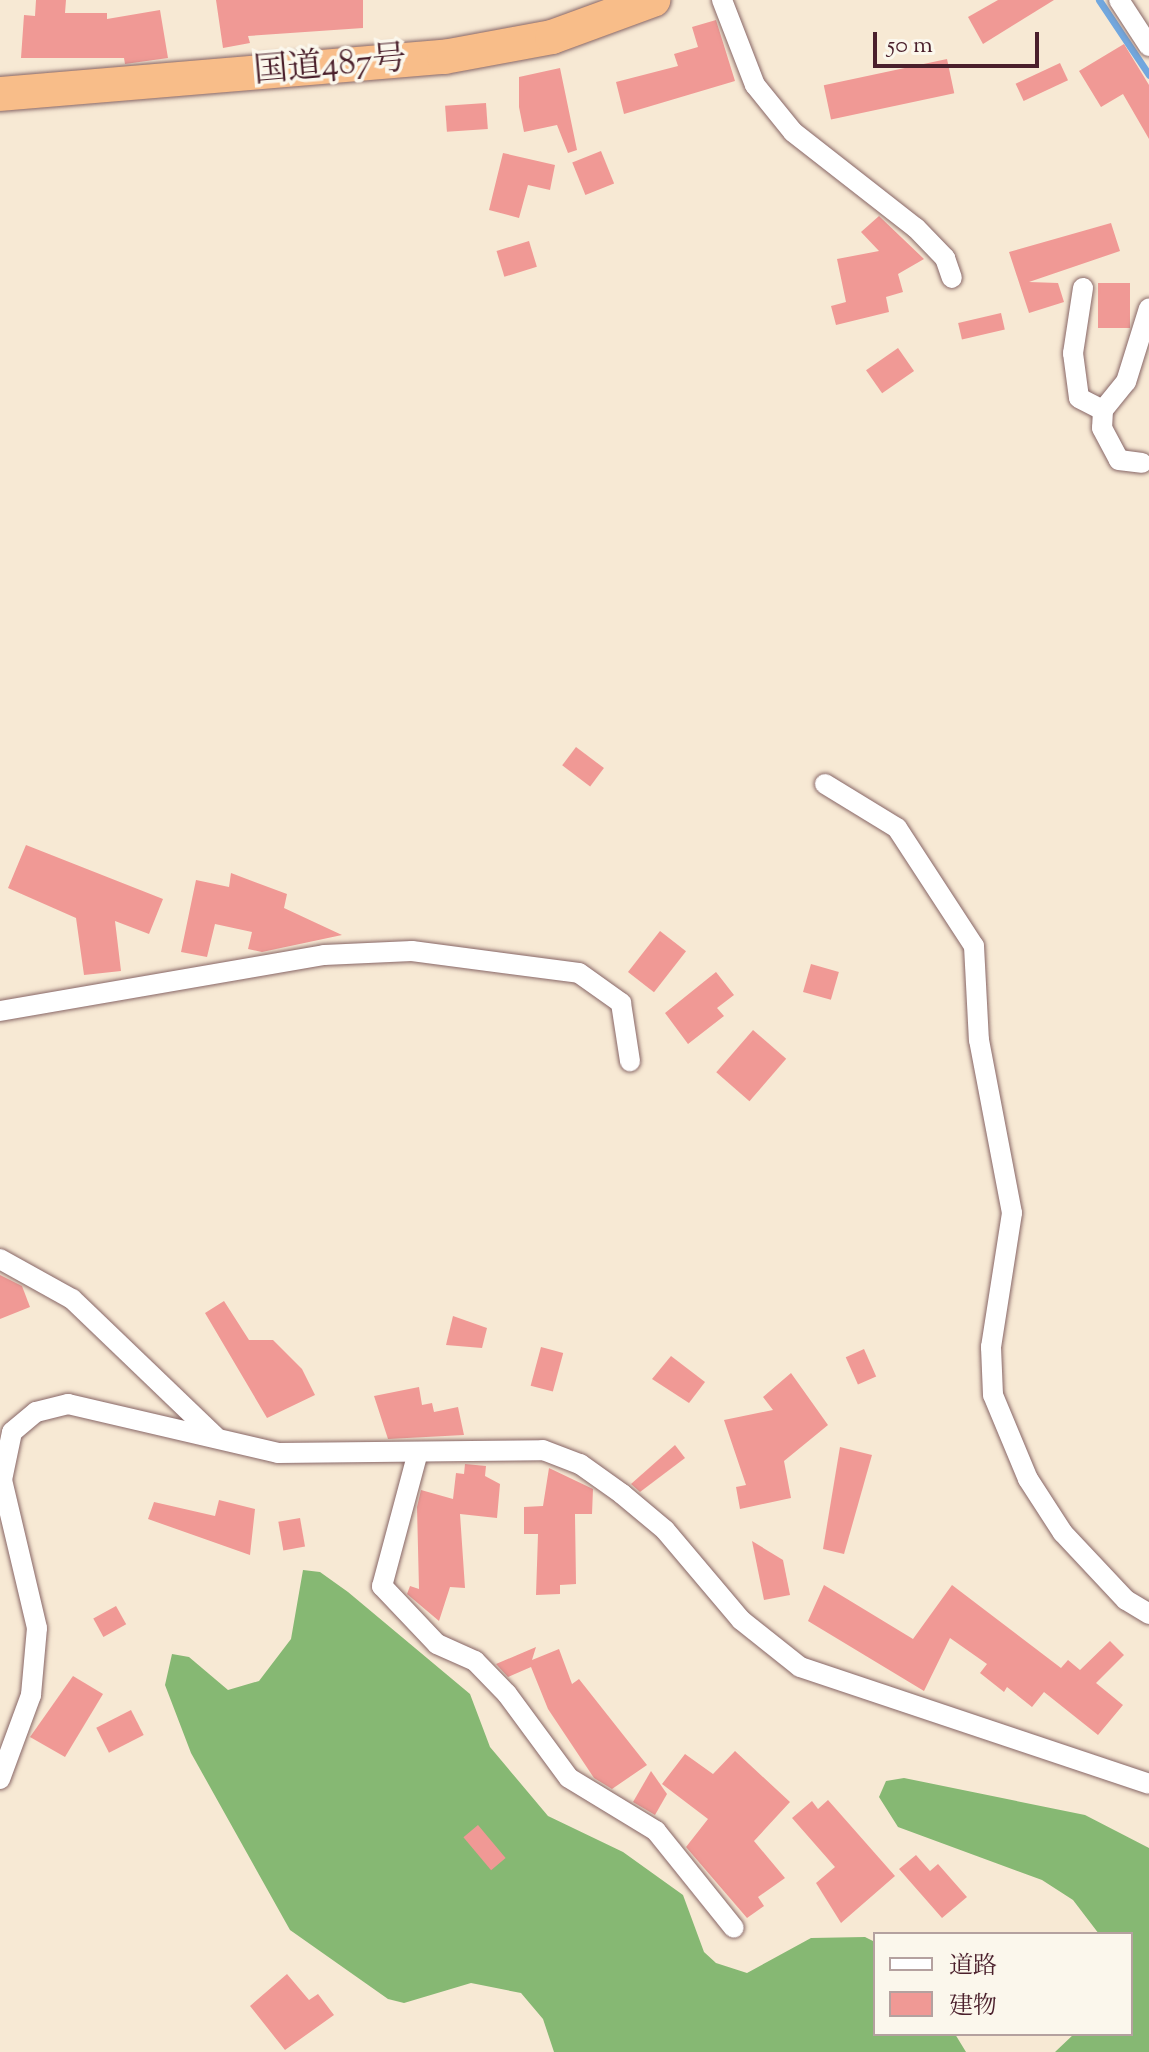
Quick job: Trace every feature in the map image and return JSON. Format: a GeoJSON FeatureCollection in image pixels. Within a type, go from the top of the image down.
{"type":"FeatureCollection","features":[{"type":"Feature","properties":{"kind":"highway","name":"国道487号"},"geometry":{"type":"LineString","coordinates":[[0,94],[444,57],[552,37],[653,0]]}},
{"type":"Feature","properties":{"kind":"street"},"geometry":{"type":"LineString","coordinates":[[722,0],[755,85],[774,109],[838,170],[916,228],[945,258],[952,278]]}},
{"type":"Feature","properties":{"kind":"street"},"geometry":{"type":"LineString","coordinates":[[1119,0],[1149,46]]}},
{"type":"Feature","properties":{"kind":"street"},"geometry":{"type":"LineString","coordinates":[[1083,288],[1073,353],[1079,398],[1103,410]]}},
{"type":"Feature","properties":{"kind":"street"},"geometry":{"type":"LineString","coordinates":[[1142,463],[1119,460],[1102,428],[1103,410],[1126,382],[1149,308]]}},
{"type":"Feature","properties":{"kind":"street"},"geometry":{"type":"LineString","coordinates":[[825,784],[897,828],[974,946],[979,1040],[1012,1213],[991,1347],[993,1395],[1028,1479],[1063,1533],[1126,1600],[1149,1614]]}},
{"type":"Feature","properties":{"kind":"street"},"geometry":{"type":"LineString","coordinates":[[0,1011],[324,955],[412,951],[579,973],[621,1003],[630,1061]]}},
{"type":"Feature","properties":{"kind":"street"},"geometry":{"type":"LineString","coordinates":[[0,1259],[72,1299],[218,1438]]}},
{"type":"Feature","properties":{"kind":"street"},"geometry":{"type":"LineString","coordinates":[[0,1779],[31,1695],[37,1628],[2,1480],[12,1432],[36,1412],[68,1404],[278,1453],[543,1450],[580,1464],[665,1530],[741,1620],[800,1667],[1149,1784]]}},
{"type":"Feature","properties":{"kind":"street"},"geometry":{"type":"LineString","coordinates":[[418,1452],[382,1586],[437,1644],[475,1661],[507,1694],[569,1778],[656,1831],[734,1928]]}},
{"type":"Feature","properties":{"kind":"green space"},"geometry":{"type":"Polygon","coordinates":[[[303,1570],[320,1572],[470,1694],[490,1747],[548,1816],[623,1852],[683,1895],[704,1952],[716,1963],[747,1973],[811,1938],[865,1937],[873,1941],[873,2036],[956,2036],[966,2052],[554,2052],[543,2019],[521,1993],[471,1983],[404,2003],[388,1999],[290,1930],[191,1753],[165,1685],[172,1654],[189,1657],[228,1690],[259,1681],[291,1639],[303,1570]]]}},
{"type":"Feature","properties":{"kind":"green space"},"geometry":{"type":"Polygon","coordinates":[[[904,1778],[1085,1815],[1149,1848],[1149,2052],[1055,2052],[1072,2036],[1133,2036],[1133,1932],[1097,1932],[1073,1900],[1042,1880],[898,1827],[879,1797],[886,1781],[904,1778]]]}},
{"type":"Feature","properties":{"kind":"building"},"geometry":{"type":"Polygon","coordinates":[[[36,0],[66,0],[65,13],[107,13],[107,19],[160,10],[168,58],[125,64],[124,58],[21,58],[24,15],[35,16],[36,0]]]}},
{"type":"Feature","properties":{"kind":"building"},"geometry":{"type":"Polygon","coordinates":[[[216,0],[363,0],[363,28],[248,36],[250,43],[223,48],[216,0]]]}},
{"type":"Feature","properties":{"kind":"building"},"geometry":{"type":"Polygon","coordinates":[[[998,0],[1054,0],[983,44],[968,17],[998,0]]]}},
{"type":"Feature","properties":{"kind":"building"},"geometry":{"type":"Polygon","coordinates":[[[716,20],[735,81],[624,114],[616,82],[678,66],[674,54],[698,47],[692,27],[716,20]]]}},
{"type":"Feature","properties":{"kind":"building"},"geometry":{"type":"Polygon","coordinates":[[[1124,44],[1149,85],[1149,139],[1123,94],[1101,107],[1079,71],[1124,44]]]}},
{"type":"Feature","properties":{"kind":"building"},"geometry":{"type":"Polygon","coordinates":[[[947,59],[954,93],[831,119],[824,85],[947,59]]]}},
{"type":"Feature","properties":{"kind":"building"},"geometry":{"type":"Polygon","coordinates":[[[1060,63],[1068,80],[1024,101],[1016,84],[1060,63]]]}},
{"type":"Feature","properties":{"kind":"building"},"geometry":{"type":"Polygon","coordinates":[[[560,68],[577,150],[568,153],[557,125],[524,132],[519,107],[519,77],[560,68]]]}},
{"type":"Feature","properties":{"kind":"building"},"geometry":{"type":"Polygon","coordinates":[[[486,103],[488,129],[447,132],[445,106],[486,103]]]}},
{"type":"Feature","properties":{"kind":"building"},"geometry":{"type":"Polygon","coordinates":[[[601,151],[614,183],[585,195],[572,163],[601,151]]]}},
{"type":"Feature","properties":{"kind":"building"},"geometry":{"type":"Polygon","coordinates":[[[503,153],[555,165],[550,190],[528,185],[519,218],[489,210],[503,153]]]}},
{"type":"Feature","properties":{"kind":"building"},"geometry":{"type":"Polygon","coordinates":[[[879,216],[924,259],[898,274],[903,292],[886,297],[889,312],[836,325],[831,306],[846,302],[837,259],[879,251],[861,232],[879,216]]]}},
{"type":"Feature","properties":{"kind":"building"},"geometry":{"type":"Polygon","coordinates":[[[1111,223],[1120,251],[1029,282],[1058,283],[1064,302],[1029,313],[1009,252],[1111,223]]]}},
{"type":"Feature","properties":{"kind":"building"},"geometry":{"type":"Polygon","coordinates":[[[529,241],[537,267],[504,277],[496,251],[529,241]]]}},
{"type":"Feature","properties":{"kind":"building"},"geometry":{"type":"Polygon","coordinates":[[[1098,283],[1130,283],[1130,328],[1098,328],[1098,283]]]}},
{"type":"Feature","properties":{"kind":"building"},"geometry":{"type":"Polygon","coordinates":[[[1001,313],[1005,330],[962,339],[958,323],[1001,313]]]}},
{"type":"Feature","properties":{"kind":"building"},"geometry":{"type":"Polygon","coordinates":[[[898,348],[914,371],[882,393],[866,370],[898,348]]]}},
{"type":"Feature","properties":{"kind":"building"},"geometry":{"type":"Polygon","coordinates":[[[576,747],[604,768],[590,786],[562,765],[576,747]]]}},
{"type":"Feature","properties":{"kind":"building"},"geometry":{"type":"Polygon","coordinates":[[[26,845],[163,899],[149,934],[115,921],[121,971],[84,975],[76,918],[8,888],[26,845]]]}},
{"type":"Feature","properties":{"kind":"building"},"geometry":{"type":"Polygon","coordinates":[[[231,873],[287,894],[284,908],[342,935],[262,952],[248,949],[252,932],[215,924],[207,957],[181,952],[196,880],[229,887],[231,873]]]}},
{"type":"Feature","properties":{"kind":"building"},"geometry":{"type":"Polygon","coordinates":[[[660,931],[686,951],[654,992],[628,972],[660,931]]]}},
{"type":"Feature","properties":{"kind":"building"},"geometry":{"type":"Polygon","coordinates":[[[811,964],[839,972],[831,1000],[803,992],[811,964]]]}},
{"type":"Feature","properties":{"kind":"building"},"geometry":{"type":"Polygon","coordinates":[[[716,972],[734,995],[717,1008],[724,1016],[688,1044],[665,1013],[716,972]]]}},
{"type":"Feature","properties":{"kind":"building"},"geometry":{"type":"Polygon","coordinates":[[[753,1030],[786,1059],[749,1101],[716,1072],[753,1030]]]}},
{"type":"Feature","properties":{"kind":"building"},"geometry":{"type":"Polygon","coordinates":[[[0,1275],[22,1286],[30,1307],[0,1319],[0,1275]]]}},
{"type":"Feature","properties":{"kind":"building"},"geometry":{"type":"Polygon","coordinates":[[[224,1301],[249,1340],[273,1340],[302,1369],[315,1395],[267,1418],[205,1313],[224,1301]]]}},
{"type":"Feature","properties":{"kind":"building"},"geometry":{"type":"Polygon","coordinates":[[[453,1316],[487,1328],[482,1348],[446,1345],[453,1316]]]}},
{"type":"Feature","properties":{"kind":"building"},"geometry":{"type":"Polygon","coordinates":[[[541,1347],[563,1353],[553,1392],[531,1386],[541,1347]]]}},
{"type":"Feature","properties":{"kind":"building"},"geometry":{"type":"Polygon","coordinates":[[[864,1349],[876,1376],[858,1385],[846,1357],[864,1349]]]}},
{"type":"Feature","properties":{"kind":"building"},"geometry":{"type":"Polygon","coordinates":[[[671,1356],[705,1382],[689,1403],[652,1379],[671,1356]]]}},
{"type":"Feature","properties":{"kind":"building"},"geometry":{"type":"Polygon","coordinates":[[[791,1373],[828,1425],[784,1461],[791,1498],[740,1509],[736,1487],[746,1485],[724,1420],[773,1410],[763,1397],[791,1373]]]}},
{"type":"Feature","properties":{"kind":"building"},"geometry":{"type":"Polygon","coordinates":[[[419,1387],[422,1405],[432,1403],[434,1412],[458,1407],[464,1435],[388,1439],[374,1396],[419,1387]]]}},
{"type":"Feature","properties":{"kind":"building"},"geometry":{"type":"Polygon","coordinates":[[[675,1445],[685,1458],[640,1492],[631,1484],[675,1445]]]}},
{"type":"Feature","properties":{"kind":"building"},"geometry":{"type":"Polygon","coordinates":[[[840,1447],[872,1455],[844,1554],[823,1549],[840,1447]]]}},
{"type":"Feature","properties":{"kind":"building"},"geometry":{"type":"Polygon","coordinates":[[[465,1464],[486,1466],[485,1476],[500,1484],[497,1518],[460,1514],[465,1588],[450,1587],[439,1621],[407,1594],[410,1586],[419,1589],[417,1507],[421,1490],[453,1499],[456,1473],[464,1474],[465,1464]]]}},
{"type":"Feature","properties":{"kind":"building"},"geometry":{"type":"Polygon","coordinates":[[[549,1468],[593,1489],[592,1514],[575,1514],[576,1584],[560,1585],[560,1594],[536,1595],[538,1534],[524,1534],[524,1507],[543,1506],[549,1468]]]}},
{"type":"Feature","properties":{"kind":"building"},"geometry":{"type":"Polygon","coordinates":[[[219,1500],[255,1509],[250,1555],[148,1519],[154,1502],[215,1516],[219,1500]]]}},
{"type":"Feature","properties":{"kind":"building"},"geometry":{"type":"Polygon","coordinates":[[[300,1518],[305,1547],[283,1550],[278,1522],[300,1518]]]}},
{"type":"Feature","properties":{"kind":"building"},"geometry":{"type":"Polygon","coordinates":[[[752,1541],[783,1560],[790,1595],[764,1600],[752,1541]]]}},
{"type":"Feature","properties":{"kind":"building"},"geometry":{"type":"Polygon","coordinates":[[[824,1585],[913,1639],[952,1585],[1061,1668],[1068,1660],[1080,1670],[1110,1641],[1124,1655],[1096,1683],[1123,1705],[1098,1735],[1044,1692],[1032,1707],[1007,1687],[1004,1692],[980,1673],[987,1664],[950,1638],[924,1691],[808,1621],[824,1585]]]}},
{"type":"Feature","properties":{"kind":"building"},"geometry":{"type":"Polygon","coordinates":[[[116,1606],[126,1624],[103,1637],[93,1619],[116,1606]]]}},
{"type":"Feature","properties":{"kind":"building"},"geometry":{"type":"Polygon","coordinates":[[[536,1647],[532,1660],[559,1649],[572,1684],[579,1679],[647,1765],[612,1789],[594,1778],[548,1709],[531,1667],[508,1677],[496,1664],[536,1647]]]}},
{"type":"Feature","properties":{"kind":"building"},"geometry":{"type":"Polygon","coordinates":[[[73,1676],[103,1694],[65,1757],[30,1737],[73,1676]]]}},
{"type":"Feature","properties":{"kind":"building"},"geometry":{"type":"Polygon","coordinates":[[[131,1710],[144,1735],[109,1753],[96,1728],[131,1710]]]}},
{"type":"Feature","properties":{"kind":"building"},"geometry":{"type":"Polygon","coordinates":[[[735,1751],[790,1802],[754,1841],[785,1878],[758,1897],[764,1906],[747,1918],[686,1847],[708,1819],[662,1784],[685,1754],[713,1774],[735,1751]]]}},
{"type":"Feature","properties":{"kind":"building"},"geometry":{"type":"Polygon","coordinates":[[[651,1771],[667,1794],[655,1815],[633,1802],[651,1771]]]}},
{"type":"Feature","properties":{"kind":"building"},"geometry":{"type":"Polygon","coordinates":[[[828,1800],[895,1876],[841,1923],[816,1883],[835,1867],[792,1818],[812,1801],[818,1809],[828,1800]]]}},
{"type":"Feature","properties":{"kind":"building"},"geometry":{"type":"Polygon","coordinates":[[[478,1825],[506,1858],[491,1870],[463,1837],[478,1825]]]}},
{"type":"Feature","properties":{"kind":"building"},"geometry":{"type":"Polygon","coordinates":[[[916,1855],[930,1871],[938,1864],[967,1897],[942,1918],[899,1869],[916,1855]]]}},
{"type":"Feature","properties":{"kind":"building"},"geometry":{"type":"Polygon","coordinates":[[[287,1974],[309,2000],[318,1994],[334,2015],[285,2050],[250,2006],[287,1974]]]}},
{"type":"Feature","properties":{"kind":"waterway"},"geometry":{"type":"LineString","coordinates":[[1099,0],[1149,75]]}}]}
